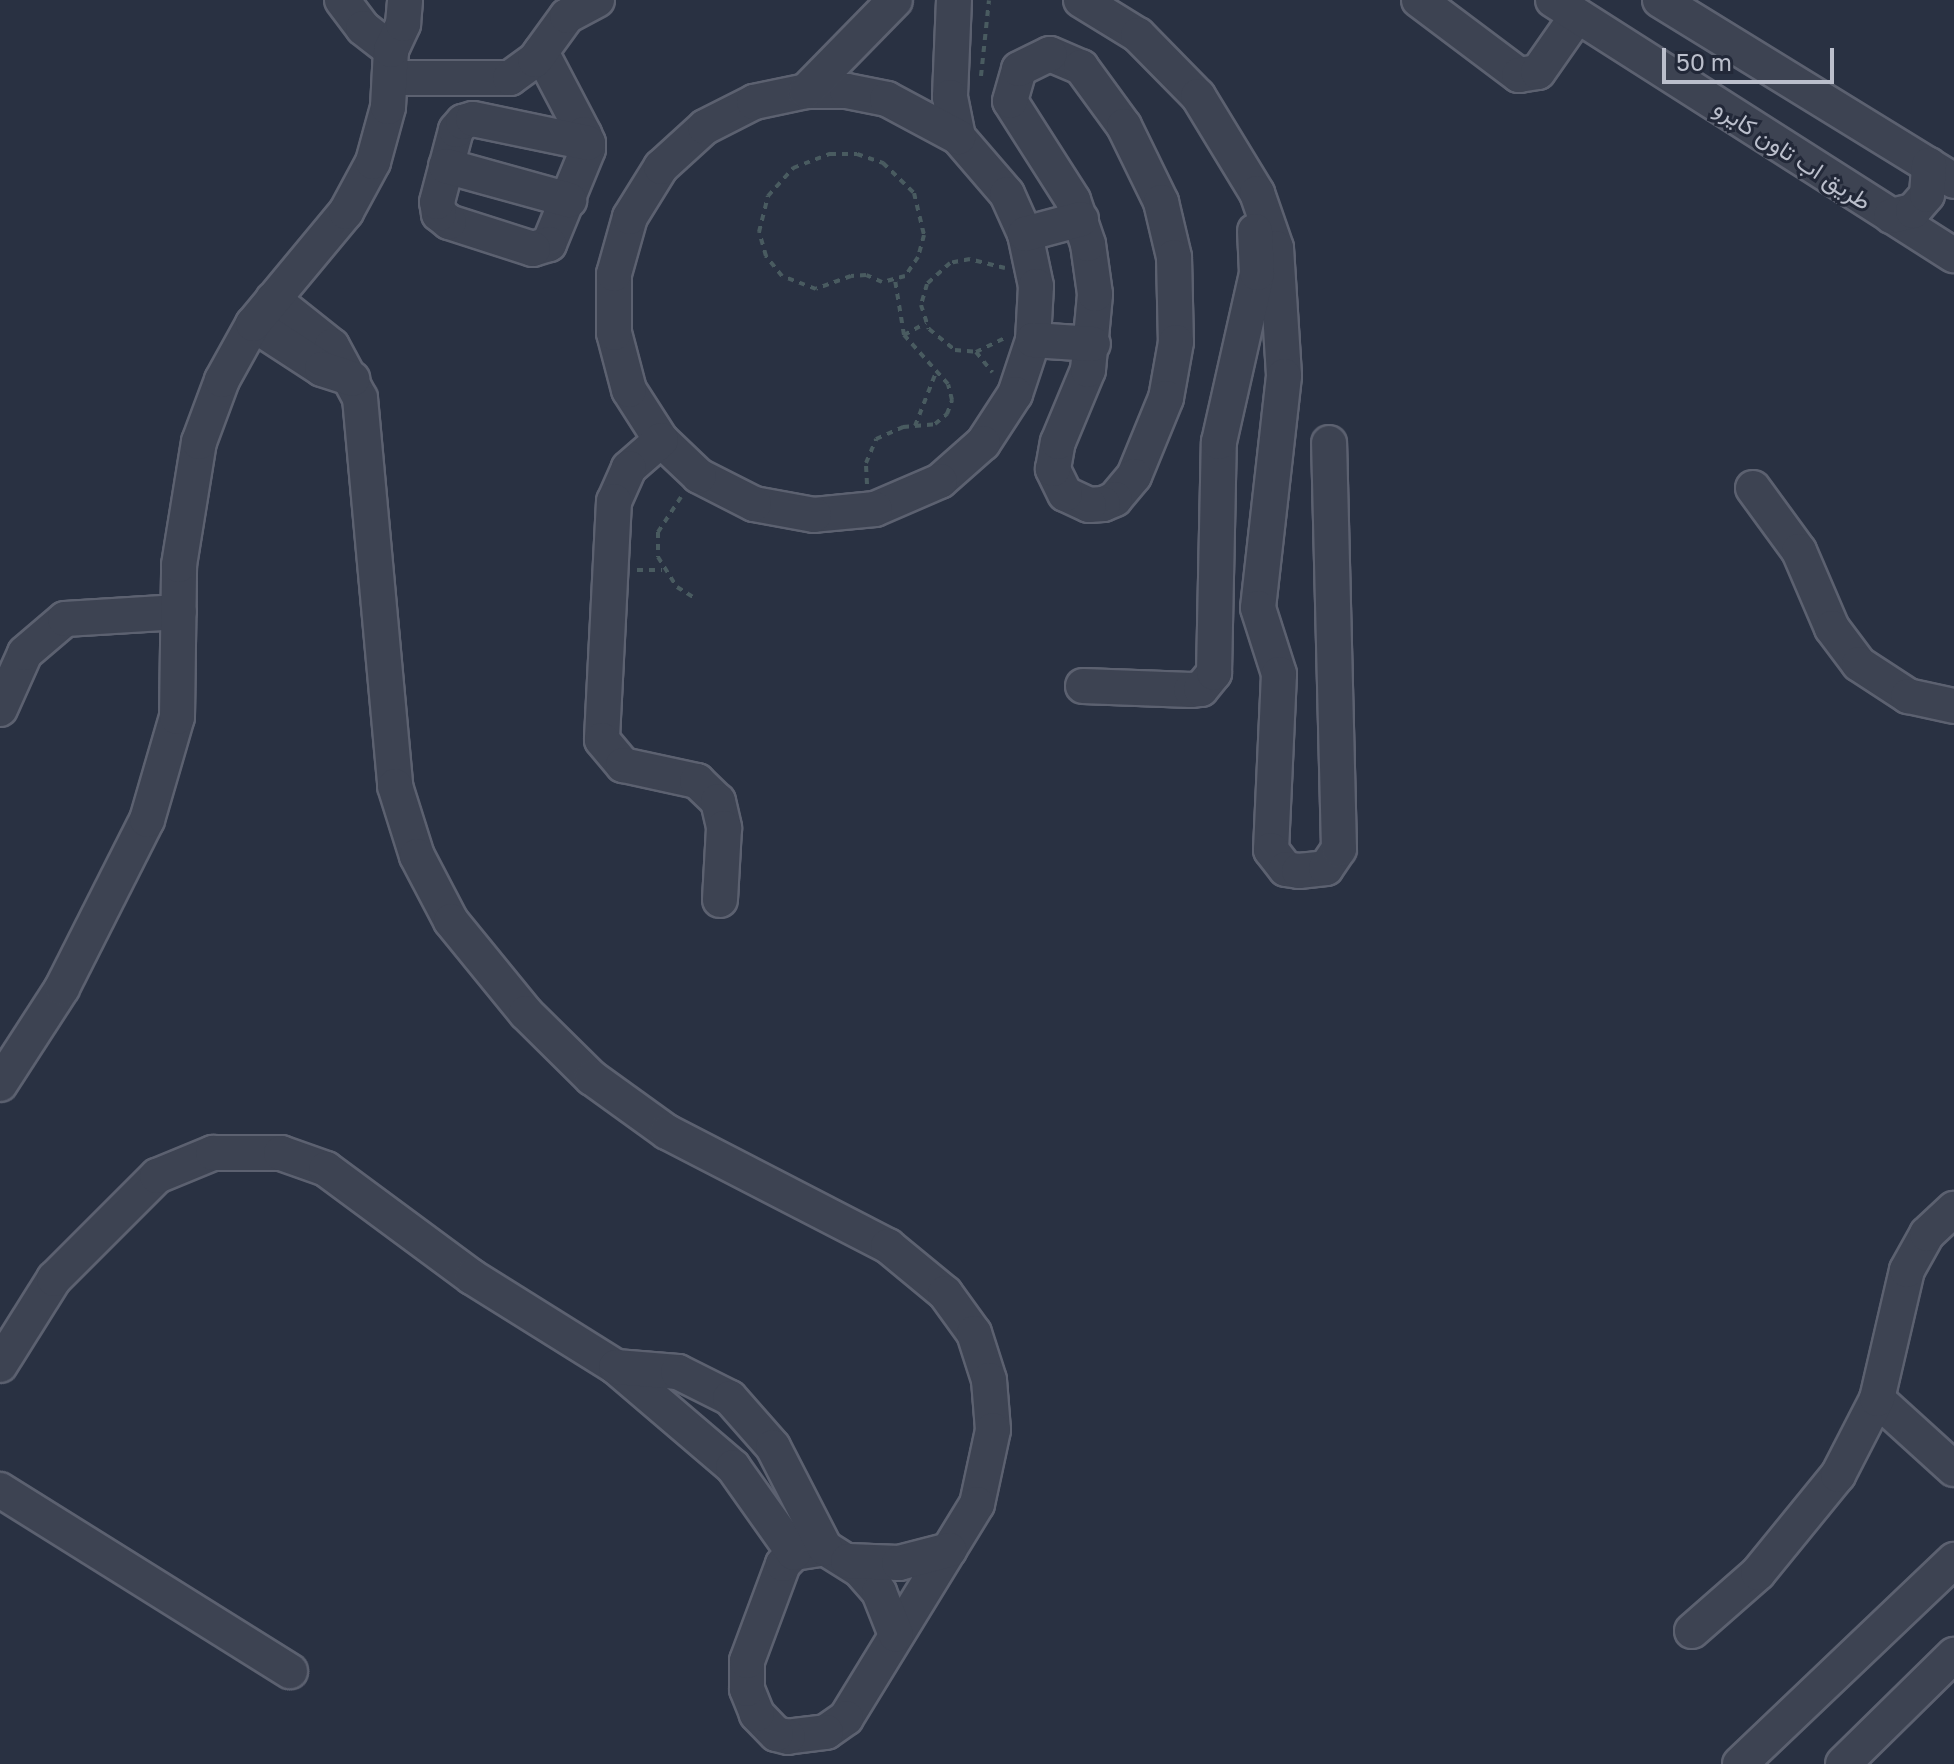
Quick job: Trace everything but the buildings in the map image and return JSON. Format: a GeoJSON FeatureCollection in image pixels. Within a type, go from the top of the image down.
{"type":"FeatureCollection","features":[{"type":"Feature","properties":{"kind":"street"},"geometry":{"type":"LineString","coordinates":[[342,0],[391,64],[500,81],[528,68],[558,25],[597,0]]}},
{"type":"Feature","properties":{"kind":"street"},"geometry":{"type":"LineString","coordinates":[[364,0],[373,28],[391,64]]}},
{"type":"Feature","properties":{"kind":"street"},"geometry":{"type":"LineString","coordinates":[[0,1084],[62,988],[147,820],[177,717],[179,565],[199,442],[222,380],[263,312],[361,187],[382,135],[391,64],[403,24],[405,0]]}},
{"type":"Feature","properties":{"kind":"street"},"geometry":{"type":"LineString","coordinates":[[806,91],[895,0]]}},
{"type":"Feature","properties":{"kind":"street"},"geometry":{"type":"LineString","coordinates":[[954,0],[950,97],[958,137]]}},
{"type":"Feature","properties":{"kind":"street"},"geometry":{"type":"LineString","coordinates":[[1081,0],[1138,35],[1170,63],[1198,96],[1243,168],[1276,248],[1283,314],[1281,427],[1258,608],[1277,661],[1271,850],[1286,869],[1307,871],[1326,868],[1339,849],[1331,663],[1329,443]]}},
{"type":"Feature","properties":{"kind":"street"},"geometry":{"type":"LineString","coordinates":[[1419,0],[1519,75],[1538,72],[1565,8]]}},
{"type":"Feature","properties":{"kind":"street"},"geometry":{"type":"LineString","coordinates":[[1660,0],[1941,173],[1921,204],[1891,216]]}},
{"type":"Feature","properties":{"kind":"street","name":"طريق اب تاون كايرو"},"geometry":{"type":"LineString","coordinates":[[1565,8],[1954,255]]}},
{"type":"Feature","properties":{"kind":"street"},"geometry":{"type":"LineString","coordinates":[[541,52],[588,143],[588,156],[549,244],[533,249],[444,219],[437,202],[456,130],[468,119],[588,143]]}},
{"type":"Feature","properties":{"kind":"street"},"geometry":{"type":"LineString","coordinates":[[1050,54],[1081,67],[1138,150],[1161,202],[1177,285],[1176,342],[1158,425],[1125,489],[1103,504],[1089,505],[1065,494],[1053,469],[1093,344],[1093,268],[1081,219],[1053,163],[1016,118],[1010,101],[1019,69],[1050,54]]}},
{"type":"Feature","properties":{"kind":"street"},"geometry":{"type":"LineString","coordinates":[[806,91],[847,91],[887,99],[958,137],[1007,194],[1018,248],[1036,286],[1022,343],[1015,394],[983,443],[940,481],[909,497],[875,509],[814,515],[754,504],[699,476],[661,440],[629,390],[614,333],[614,274],[630,217],[661,167],[705,127],[754,102],[806,91]]}},
{"type":"Feature","properties":{"kind":"street"},"geometry":{"type":"LineString","coordinates":[[446,166],[569,200]]}},
{"type":"Feature","properties":{"kind":"street"},"geometry":{"type":"LineString","coordinates":[[1083,686],[1201,689],[1214,673],[1219,442],[1257,273],[1256,236],[1243,168]]}},
{"type":"Feature","properties":{"kind":"street"},"geometry":{"type":"LineString","coordinates":[[1018,248],[1081,219]]}},
{"type":"Feature","properties":{"kind":"street"},"geometry":{"type":"LineString","coordinates":[[263,312],[321,333],[352,379],[365,419],[389,750],[404,822],[433,889],[472,950],[592,1078],[694,1147],[888,1246],[962,1311],[983,1356],[993,1430],[977,1504],[855,1708],[837,1726],[801,1738],[776,1734],[751,1702],[747,1661],[783,1564],[823,1554],[899,1563],[949,1550]]}},
{"type":"Feature","properties":{"kind":"street"},"geometry":{"type":"LineString","coordinates":[[1022,343],[1093,344]]}},
{"type":"Feature","properties":{"kind":"street"},"geometry":{"type":"LineString","coordinates":[[661,440],[629,468],[614,501],[602,740],[623,765],[697,781],[718,801],[724,828],[720,900]]}},
{"type":"Feature","properties":{"kind":"street"},"geometry":{"type":"LineString","coordinates":[[1753,488],[1799,551],[1832,628],[1859,664],[1908,696],[1954,706]]}},
{"type":"Feature","properties":{"kind":"street"},"geometry":{"type":"LineString","coordinates":[[0,709],[25,653],[65,619],[179,612]]}},
{"type":"Feature","properties":{"kind":"street"},"geometry":{"type":"LineString","coordinates":[[1277,661],[1331,663]]}},
{"type":"Feature","properties":{"kind":"street"},"geometry":{"type":"LineString","coordinates":[[0,1365],[54,1279],[157,1176],[203,1156],[257,1149],[326,1169],[472,1277],[616,1367],[733,1467],[823,1554],[879,1592],[896,1635]]}},
{"type":"Feature","properties":{"kind":"street"},"geometry":{"type":"LineString","coordinates":[[1692,1631],[1788,1541],[1838,1475],[1877,1399],[1907,1270],[1927,1234],[1954,1209]]}},
{"type":"Feature","properties":{"kind":"street"},"geometry":{"type":"LineString","coordinates":[[616,1367],[678,1372],[730,1398],[773,1447],[823,1554]]}},
{"type":"Feature","properties":{"kind":"street"},"geometry":{"type":"LineString","coordinates":[[1877,1399],[1954,1469]]}},
{"type":"Feature","properties":{"kind":"street"},"geometry":{"type":"LineString","coordinates":[[0,1490],[290,1671]]}},
{"type":"Feature","properties":{"kind":"street"},"geometry":{"type":"LineString","coordinates":[[1740,1764],[1954,1560]]}},
{"type":"Feature","properties":{"kind":"street"},"geometry":{"type":"LineString","coordinates":[[1843,1764],[1954,1655]]}},
{"type":"Feature","properties":{"kind":"path"},"geometry":{"type":"LineString","coordinates":[[830,154],[870,158],[901,175],[919,203],[924,235],[912,267],[895,280],[851,276],[816,289],[782,276],[766,256],[759,232],[763,207],[775,185],[793,168],[830,154]]}},
{"type":"Feature","properties":{"kind":"path"},"geometry":{"type":"LineString","coordinates":[[1018,248],[1012,270],[970,259],[941,269],[923,294],[926,323],[945,346],[976,352],[1013,332],[1022,343]]}},
{"type":"Feature","properties":{"kind":"path"},"geometry":{"type":"LineString","coordinates":[[878,488],[866,491],[866,463],[876,439],[915,426],[935,424],[950,407],[951,392],[904,335],[895,280]]}},
{"type":"Feature","properties":{"kind":"path"},"geometry":{"type":"LineString","coordinates":[[904,335],[926,323]]}},
{"type":"Feature","properties":{"kind":"path"},"geometry":{"type":"LineString","coordinates":[[976,352],[994,377]]}},
{"type":"Feature","properties":{"kind":"path"},"geometry":{"type":"LineString","coordinates":[[915,426],[936,372]]}},
{"type":"Feature","properties":{"kind":"path"},"geometry":{"type":"LineString","coordinates":[[696,599],[662,570],[658,532],[699,476]]}}]}
